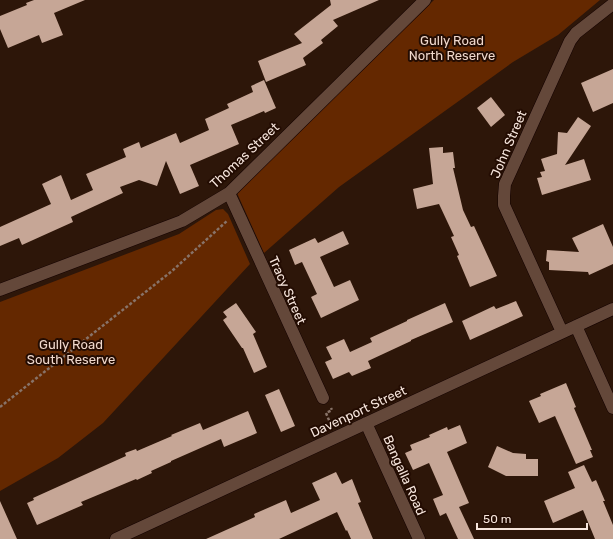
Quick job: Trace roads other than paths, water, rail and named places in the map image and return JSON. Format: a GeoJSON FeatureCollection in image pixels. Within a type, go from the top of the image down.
{"type":"FeatureCollection","features":[{"type":"Feature","properties":{"kind":"street","name":"Thomas Street"},"geometry":{"type":"LineString","coordinates":[[0,290],[182,221],[229,193],[425,0]]}},
{"type":"Feature","properties":{"kind":"street","name":"John Street"},"geometry":{"type":"LineString","coordinates":[[562,332],[504,205],[505,184],[570,41],[576,33],[613,4]]}},
{"type":"Feature","properties":{"kind":"street","name":"Tracy Street"},"geometry":{"type":"LineString","coordinates":[[229,193],[323,398]]}},
{"type":"Feature","properties":{"kind":"street","name":"Davenport Street"},"geometry":{"type":"LineString","coordinates":[[116,539],[613,309]]}},
{"type":"Feature","properties":{"kind":"street"},"geometry":{"type":"LineString","coordinates":[[576,326],[613,408]]}},
{"type":"Feature","properties":{"kind":"street","name":"Bangalla Road"},"geometry":{"type":"LineString","coordinates":[[366,423],[419,539]]}},
{"type":"Feature","properties":{"kind":"park label","name":"Gully Road North Reserve"},"geometry":{"type":"Point","coordinates":[452,48]}},
{"type":"Feature","properties":{"kind":"park label","name":"Gully Road South Reserve"},"geometry":{"type":"Point","coordinates":[71,352]}}]}
